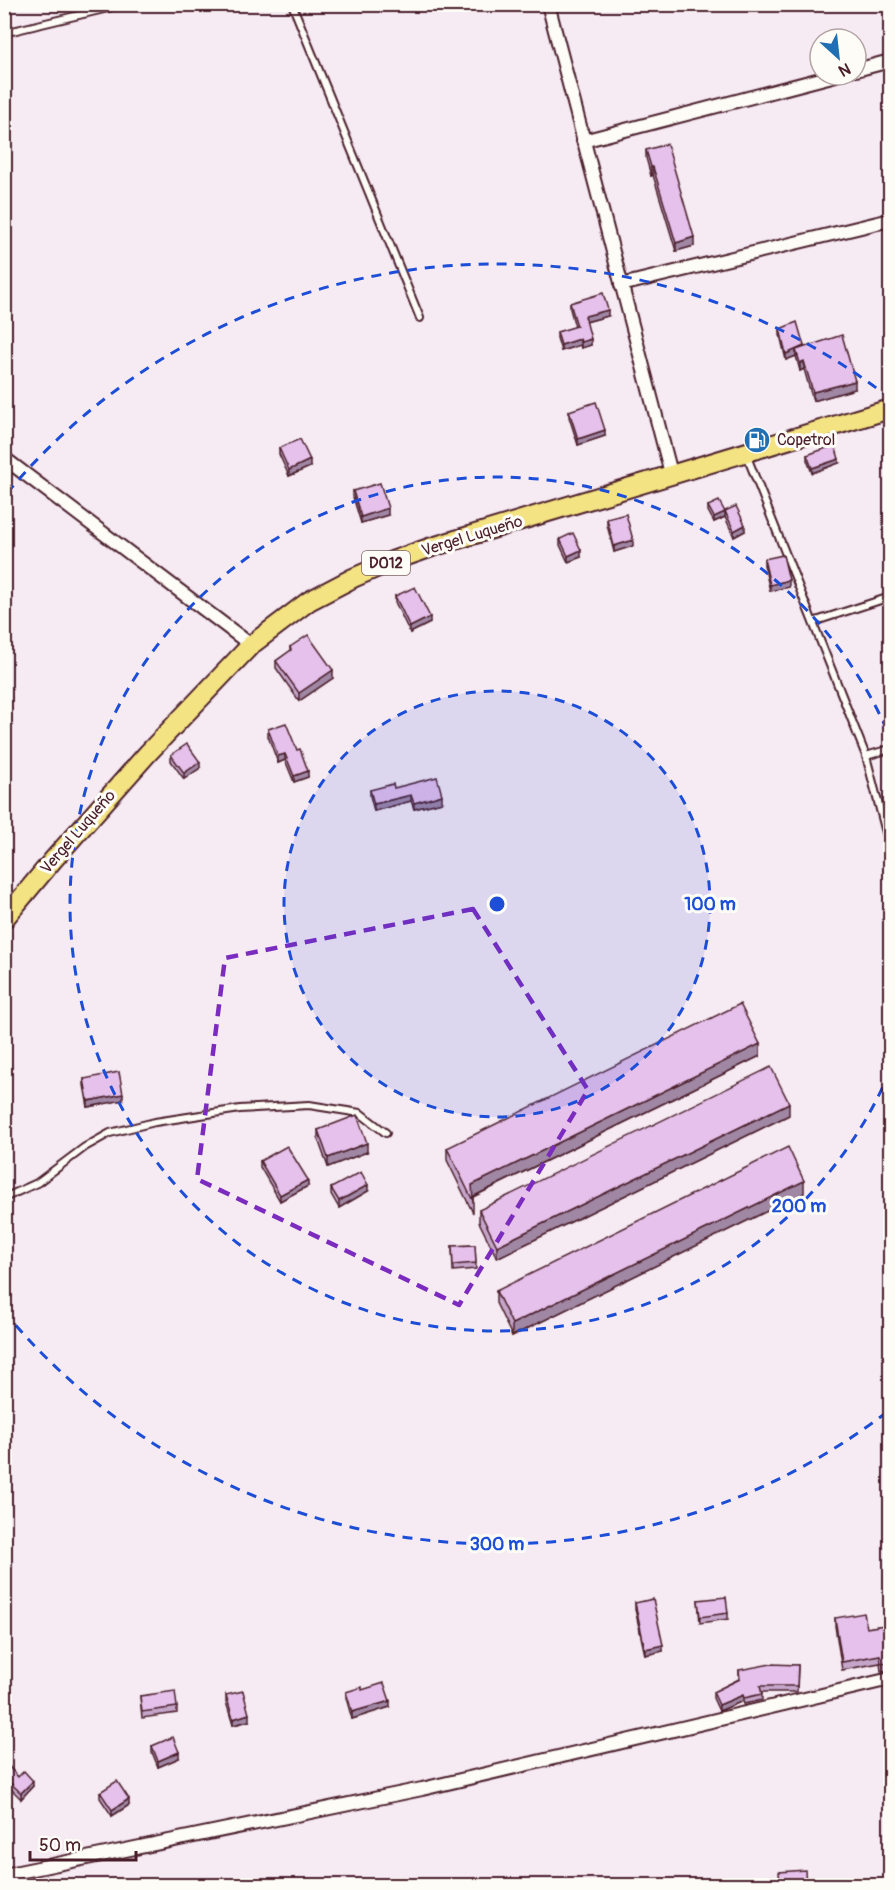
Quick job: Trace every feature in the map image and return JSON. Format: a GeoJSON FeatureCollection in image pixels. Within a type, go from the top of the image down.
{"type":"FeatureCollection","features":[{"type":"Feature","properties":{"kind":"main road","name":"Vergel Luqueño"},"geometry":{"type":"LineString","coordinates":[[4,919],[148,753],[251,645],[309,601],[392,561],[891,410]]}},
{"type":"Feature","properties":{"kind":"street"},"geometry":{"type":"LineString","coordinates":[[548,4],[672,477]]}},
{"type":"Feature","properties":{"kind":"street"},"geometry":{"type":"LineString","coordinates":[[868,67],[891,61]]}},
{"type":"Feature","properties":{"kind":"street"},"geometry":{"type":"LineString","coordinates":[[583,141],[808,82]]}},
{"type":"Feature","properties":{"kind":"street"},"geometry":{"type":"LineString","coordinates":[[621,285],[891,220]]}},
{"type":"Feature","properties":{"kind":"street"},"geometry":{"type":"LineString","coordinates":[[4,458],[251,645]]}},
{"type":"Feature","properties":{"kind":"street"},"geometry":{"type":"LineString","coordinates":[[4,1875],[422,1789],[891,1679]]}},
{"type":"Feature","properties":{"kind":"lane"},"geometry":{"type":"LineString","coordinates":[[4,33],[126,4]]}},
{"type":"Feature","properties":{"kind":"lane"},"geometry":{"type":"LineString","coordinates":[[292,4],[420,318]]}},
{"type":"Feature","properties":{"kind":"lane"},"geometry":{"type":"LineString","coordinates":[[746,454],[866,756],[891,848]]}},
{"type":"Feature","properties":{"kind":"lane"},"geometry":{"type":"LineString","coordinates":[[813,621],[891,597]]}},
{"type":"Feature","properties":{"kind":"lane"},"geometry":{"type":"LineString","coordinates":[[866,756],[891,749]]}},
{"type":"Feature","properties":{"kind":"lane"},"geometry":{"type":"LineString","coordinates":[[4,1198],[37,1183],[85,1147],[110,1133],[155,1122],[240,1108],[309,1105],[360,1113],[386,1133]]}},
{"type":"Feature","properties":{"kind":"highlighted area"},"geometry":{"type":"Polygon","coordinates":[[[473,909],[588,1090],[459,1305],[197,1179],[225,958],[473,909]]]}},
{"type":"Feature","properties":{"kind":"building"},"geometry":{"type":"Polygon","coordinates":[[[667,144],[694,237],[676,243],[646,150],[667,144]]]}},
{"type":"Feature","properties":{"kind":"building"},"geometry":{"type":"Polygon","coordinates":[[[603,293],[608,310],[585,316],[591,339],[581,342],[580,339],[561,345],[557,332],[577,326],[570,303],[603,293]]]}},
{"type":"Feature","properties":{"kind":"building"},"geometry":{"type":"Polygon","coordinates":[[[797,322],[804,346],[786,354],[780,329],[797,322]]]}},
{"type":"Feature","properties":{"kind":"building"},"geometry":{"type":"Polygon","coordinates":[[[842,335],[855,381],[813,392],[804,361],[800,363],[796,350],[842,335]]]}},
{"type":"Feature","properties":{"kind":"building"},"geometry":{"type":"Polygon","coordinates":[[[596,402],[605,430],[578,439],[569,411],[596,402]]]}},
{"type":"Feature","properties":{"kind":"building"},"geometry":{"type":"Polygon","coordinates":[[[300,439],[310,460],[289,470],[279,448],[300,439]]]}},
{"type":"Feature","properties":{"kind":"building"},"geometry":{"type":"Polygon","coordinates":[[[835,445],[839,459],[812,468],[807,455],[835,445]]]}},
{"type":"Feature","properties":{"kind":"building"},"geometry":{"type":"Polygon","coordinates":[[[380,483],[388,508],[361,517],[353,491],[380,483]]]}},
{"type":"Feature","properties":{"kind":"building"},"geometry":{"type":"Polygon","coordinates":[[[719,501],[725,512],[714,517],[708,506],[719,501]]]}},
{"type":"Feature","properties":{"kind":"building"},"geometry":{"type":"Polygon","coordinates":[[[736,506],[745,525],[734,531],[725,511],[736,506]]]}},
{"type":"Feature","properties":{"kind":"building"},"geometry":{"type":"Polygon","coordinates":[[[626,514],[633,540],[614,546],[607,519],[626,514]]]}},
{"type":"Feature","properties":{"kind":"building"},"geometry":{"type":"Polygon","coordinates":[[[573,533],[581,550],[568,556],[560,539],[573,533]]]}},
{"type":"Feature","properties":{"kind":"building"},"geometry":{"type":"Polygon","coordinates":[[[783,555],[789,580],[770,585],[764,559],[783,555]]]}},
{"type":"Feature","properties":{"kind":"building"},"geometry":{"type":"Polygon","coordinates":[[[415,587],[430,617],[410,627],[395,596],[415,587]]]}},
{"type":"Feature","properties":{"kind":"building"},"geometry":{"type":"Polygon","coordinates":[[[308,635],[333,670],[299,693],[276,661],[291,650],[290,647],[308,635]]]}},
{"type":"Feature","properties":{"kind":"building"},"geometry":{"type":"Polygon","coordinates":[[[286,723],[297,750],[300,749],[308,771],[294,776],[285,754],[278,756],[268,729],[286,723]]]}},
{"type":"Feature","properties":{"kind":"building"},"geometry":{"type":"Polygon","coordinates":[[[187,744],[200,762],[184,773],[171,755],[187,744]]]}},
{"type":"Feature","properties":{"kind":"building"},"geometry":{"type":"Polygon","coordinates":[[[437,777],[442,795],[414,803],[411,795],[374,804],[370,790],[393,784],[394,788],[437,777]]]}},
{"type":"Feature","properties":{"kind":"building"},"geometry":{"type":"Polygon","coordinates":[[[740,1004],[760,1044],[472,1185],[473,1201],[447,1148],[740,1004]]]}},
{"type":"Feature","properties":{"kind":"building"},"geometry":{"type":"Polygon","coordinates":[[[771,1067],[789,1103],[497,1246],[479,1210],[771,1067]]]}},
{"type":"Feature","properties":{"kind":"building"},"geometry":{"type":"Polygon","coordinates":[[[119,1072],[123,1094],[88,1101],[84,1079],[119,1072]]]}},
{"type":"Feature","properties":{"kind":"building"},"geometry":{"type":"Polygon","coordinates":[[[357,1115],[367,1143],[328,1158],[318,1130],[357,1115]]]}},
{"type":"Feature","properties":{"kind":"building"},"geometry":{"type":"Polygon","coordinates":[[[287,1146],[308,1180],[280,1195],[260,1161],[287,1146]]]}},
{"type":"Feature","properties":{"kind":"building"},"geometry":{"type":"Polygon","coordinates":[[[788,1147],[804,1181],[512,1324],[496,1291],[788,1147]]]}},
{"type":"Feature","properties":{"kind":"building"},"geometry":{"type":"Polygon","coordinates":[[[361,1172],[368,1185],[339,1201],[331,1188],[361,1172]]]}},
{"type":"Feature","properties":{"kind":"building"},"geometry":{"type":"Polygon","coordinates":[[[475,1245],[476,1263],[453,1265],[452,1246],[475,1245]]]}},
{"type":"Feature","properties":{"kind":"building"},"geometry":{"type":"Polygon","coordinates":[[[726,1597],[728,1613],[700,1617],[698,1600],[726,1597]]]}},
{"type":"Feature","properties":{"kind":"building"},"geometry":{"type":"Polygon","coordinates":[[[653,1599],[663,1645],[645,1649],[635,1603],[653,1599]]]}},
{"type":"Feature","properties":{"kind":"building"},"geometry":{"type":"Polygon","coordinates":[[[864,1613],[867,1628],[891,1624],[891,1662],[881,1663],[880,1655],[842,1662],[835,1618],[864,1613]]]}},
{"type":"Feature","properties":{"kind":"building"},"geometry":{"type":"Polygon","coordinates":[[[771,1664],[798,1665],[797,1686],[760,1686],[762,1694],[744,1698],[743,1695],[719,1705],[713,1692],[740,1679],[739,1670],[771,1664]]]}},
{"type":"Feature","properties":{"kind":"building"},"geometry":{"type":"Polygon","coordinates":[[[384,1683],[390,1701],[352,1712],[346,1692],[384,1683]]]}},
{"type":"Feature","properties":{"kind":"building"},"geometry":{"type":"Polygon","coordinates":[[[175,1691],[177,1707],[142,1712],[140,1696],[175,1691]]]}},
{"type":"Feature","properties":{"kind":"building"},"geometry":{"type":"Polygon","coordinates":[[[243,1691],[249,1714],[233,1719],[226,1695],[243,1691]]]}},
{"type":"Feature","properties":{"kind":"building"},"geometry":{"type":"Polygon","coordinates":[[[173,1737],[179,1752],[158,1761],[152,1746],[173,1737]]]}},
{"type":"Feature","properties":{"kind":"building"},"geometry":{"type":"Polygon","coordinates":[[[4,1761],[18,1777],[24,1771],[33,1781],[21,1793],[4,1777],[4,1761]]]}},
{"type":"Feature","properties":{"kind":"building"},"geometry":{"type":"Polygon","coordinates":[[[117,1781],[129,1799],[112,1810],[100,1792],[117,1781]]]}},
{"type":"Feature","properties":{"kind":"building"},"geometry":{"type":"Polygon","coordinates":[[[805,1870],[806,1886],[780,1886],[779,1872],[805,1870]]]}},
{"type":"Feature","properties":{"kind":"place","name":"Copetrol"},"geometry":{"type":"Point","coordinates":[757,440]}}]}
